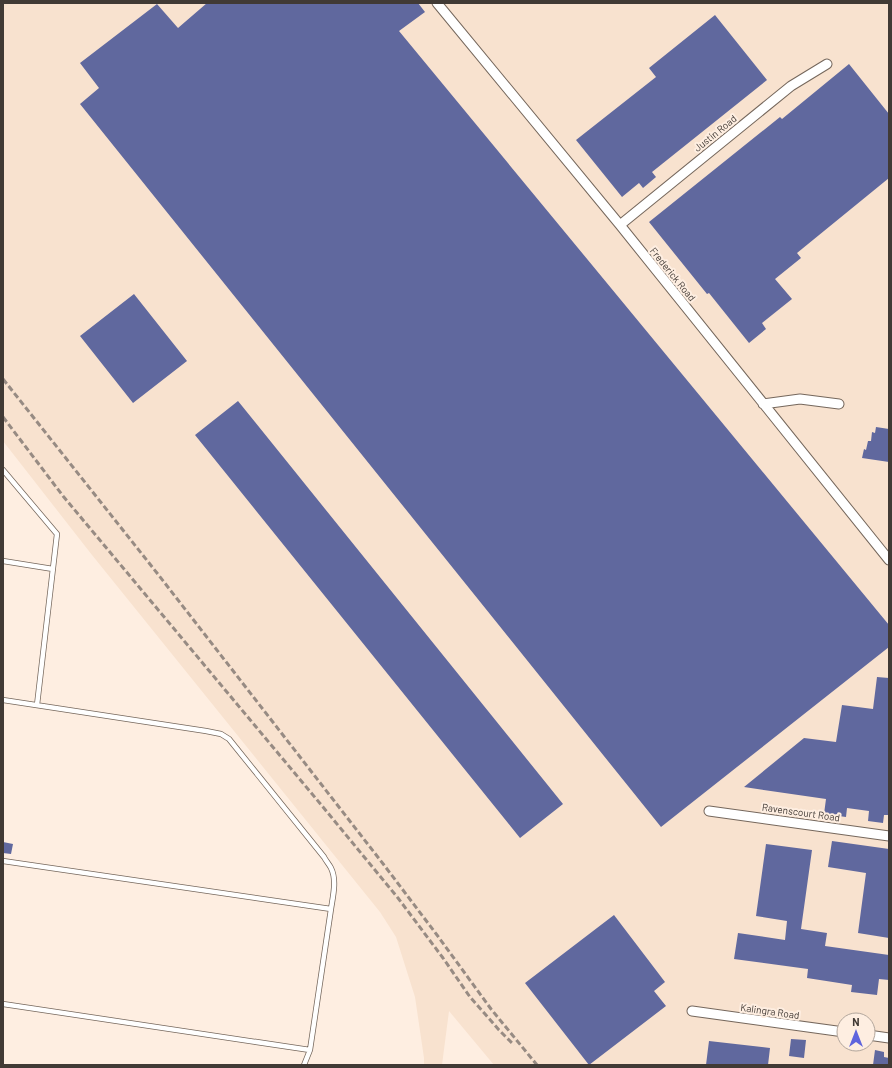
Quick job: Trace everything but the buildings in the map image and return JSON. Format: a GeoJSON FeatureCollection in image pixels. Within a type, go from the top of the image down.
{"type":"FeatureCollection","features":[{"type":"Feature","properties":{"kind":"street","name":"Frederick Road"},"geometry":{"type":"LineString","coordinates":[[437,3],[620,225],[889,560]]}},
{"type":"Feature","properties":{"kind":"street","name":"Justin Road"},"geometry":{"type":"LineString","coordinates":[[620,225],[790,86],[827,64]]}},
{"type":"Feature","properties":{"kind":"street"},"geometry":{"type":"LineString","coordinates":[[763,404],[800,399],[839,404]]}},
{"type":"Feature","properties":{"kind":"street","name":"Ravenscourt Road"},"geometry":{"type":"LineString","coordinates":[[709,811],[889,836]]}},
{"type":"Feature","properties":{"kind":"street","name":"Kalingra Road"},"geometry":{"type":"LineString","coordinates":[[692,1011],[836,1031]]}},
{"type":"Feature","properties":{"kind":"street"},"geometry":{"type":"LineString","coordinates":[[876,1037],[889,1038]]}},
{"type":"Feature","properties":{"kind":"lane"},"geometry":{"type":"LineString","coordinates":[[3,470],[57,534],[37,705]]}},
{"type":"Feature","properties":{"kind":"lane"},"geometry":{"type":"LineString","coordinates":[[3,561],[53,569]]}},
{"type":"Feature","properties":{"kind":"lane"},"geometry":{"type":"LineString","coordinates":[[3,700],[206,731],[221,734],[228,739],[324,857],[331,868],[334,877],[331,909],[310,1050],[304,1065]]}},
{"type":"Feature","properties":{"kind":"lane"},"geometry":{"type":"LineString","coordinates":[[3,861],[331,909]]}},
{"type":"Feature","properties":{"kind":"lane"},"geometry":{"type":"LineString","coordinates":[[3,1004],[310,1050]]}},
{"type":"Feature","properties":{"kind":"shaded area"},"geometry":{"type":"Polygon","coordinates":[[[3,3],[889,3],[889,1065],[494,1065],[449,1011],[442,1065],[424,1065],[415,997],[396,937],[380,912],[92,555],[3,441],[3,3]]]}},
{"type":"Feature","properties":{"kind":"railway"},"geometry":{"type":"LineString","coordinates":[[3,379],[157,573],[384,865],[491,1009],[537,1065]]}},
{"type":"Feature","properties":{"kind":"railway"},"geometry":{"type":"LineString","coordinates":[[3,417],[63,496],[398,898],[470,997],[514,1045]]}}]}
